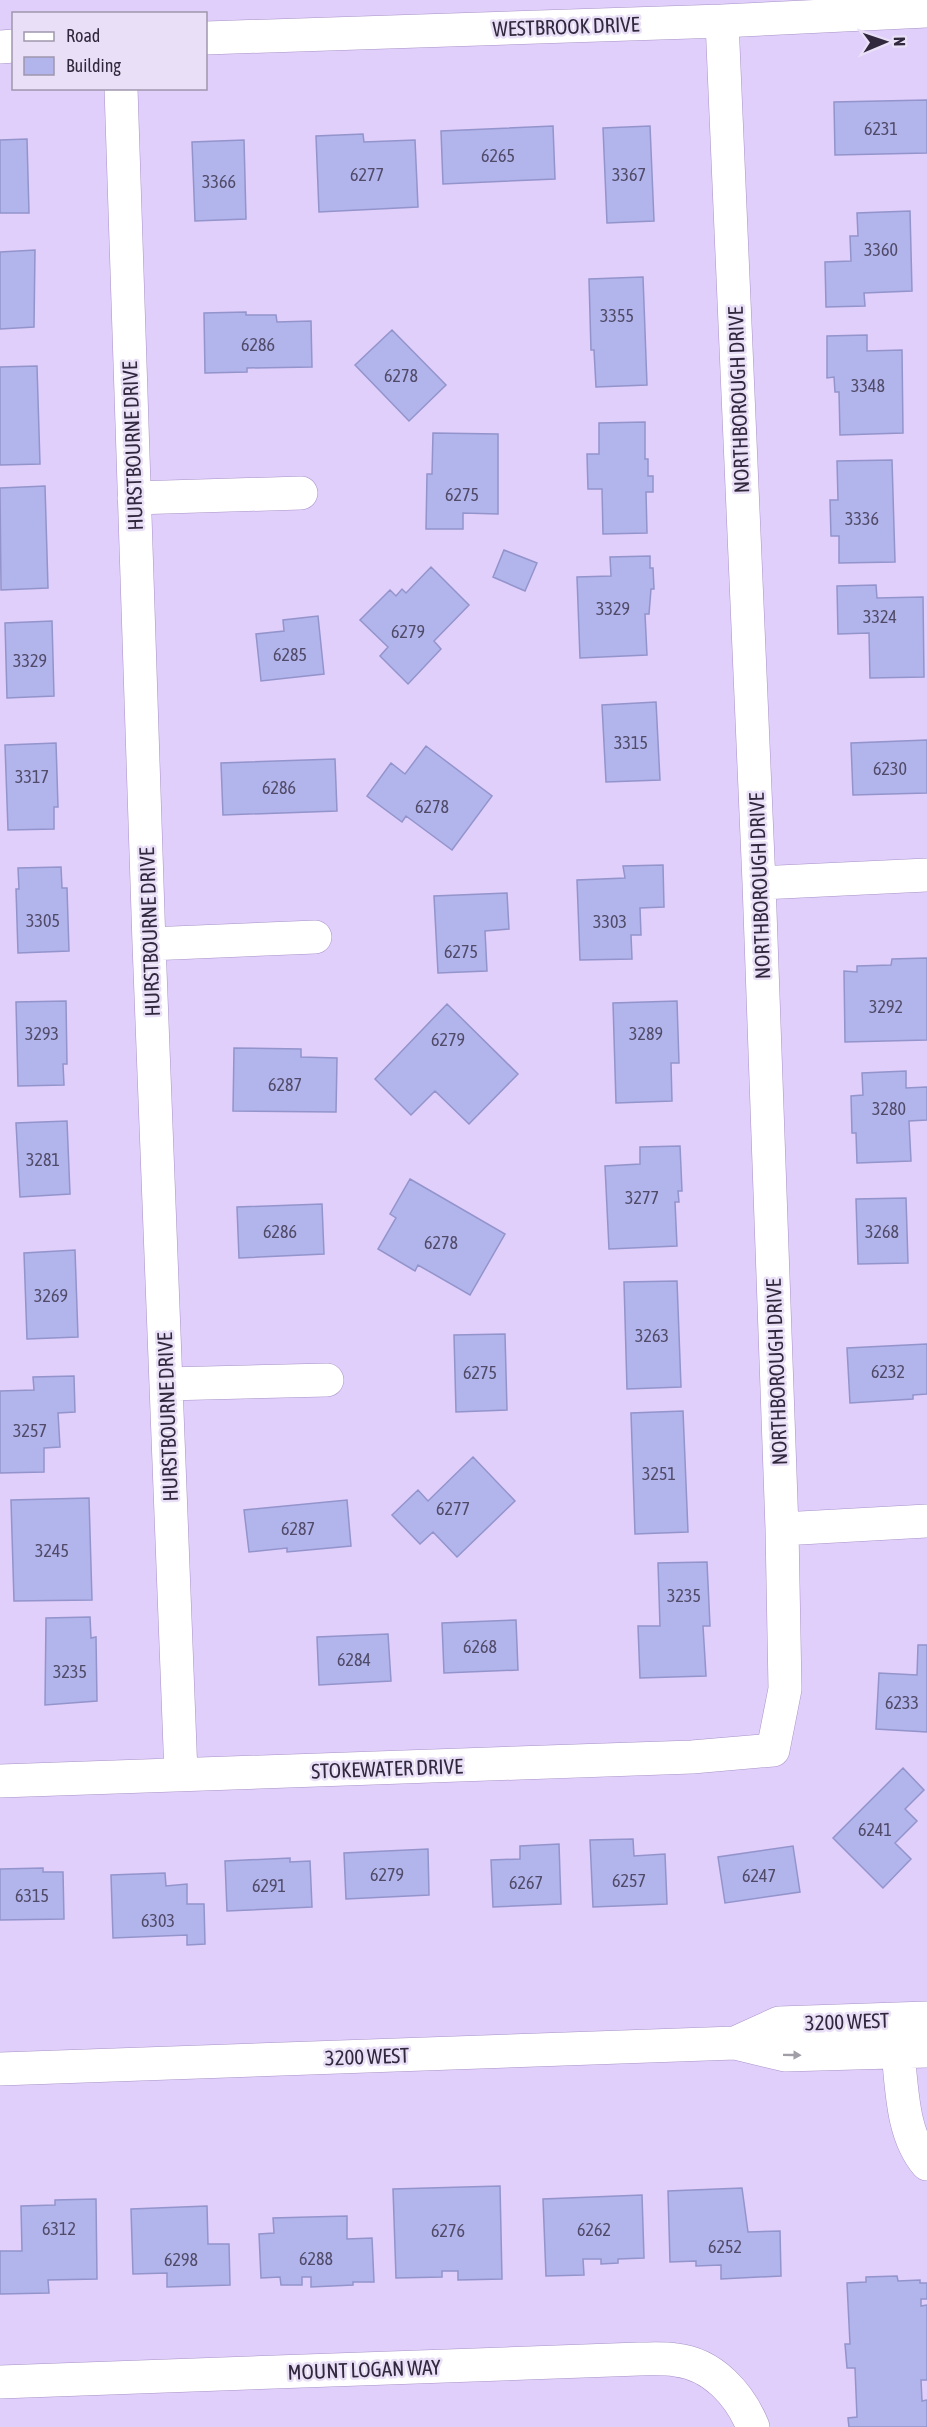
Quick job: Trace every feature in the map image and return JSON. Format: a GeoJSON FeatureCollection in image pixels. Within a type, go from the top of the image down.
{"type":"FeatureCollection","features":[{"type":"Feature","properties":{"kind":"street","name":"WESTBROOK DRIVE"},"geometry":{"type":"LineString","coordinates":[[207,38],[722,21],[927,11]]}},
{"type":"Feature","properties":{"kind":"street","name":"NORTHBOROUGH DRIVE"},"geometry":{"type":"LineString","coordinates":[[722,21],[759,883],[782,1529],[785,1689],[773,1750]]}},
{"type":"Feature","properties":{"kind":"street","name":"HURSTBOURNE DRIVE"},"geometry":{"type":"LineString","coordinates":[[121,90],[181,1774]]}},
{"type":"Feature","properties":{"kind":"street"},"geometry":{"type":"LineString","coordinates":[[134,498],[301,493]]}},
{"type":"Feature","properties":{"kind":"street"},"geometry":{"type":"LineString","coordinates":[[759,883],[927,875]]}},
{"type":"Feature","properties":{"kind":"street"},"geometry":{"type":"LineString","coordinates":[[150,944],[315,937]]}},
{"type":"Feature","properties":{"kind":"street"},"geometry":{"type":"LineString","coordinates":[[166,1384],[327,1380]]}},
{"type":"Feature","properties":{"kind":"street"},"geometry":{"type":"LineString","coordinates":[[782,1529],[927,1521]]}},
{"type":"Feature","properties":{"kind":"street","name":"STOKEWATER DRIVE"},"geometry":{"type":"LineString","coordinates":[[0,1781],[692,1758],[773,1750]]}},
{"type":"Feature","properties":{"kind":"street","name":"3200 WEST"},"geometry":{"type":"LineString","coordinates":[[735,2043],[779,2023],[927,2018]]}},
{"type":"Feature","properties":{"kind":"street","name":"3200 WEST"},"geometry":{"type":"LineString","coordinates":[[0,2069],[735,2043],[785,2055],[912,2052]]}},
{"type":"Feature","properties":{"kind":"street"},"geometry":{"type":"LineString","coordinates":[[912,2052],[904,2110],[919,2155],[927,2164]]}},
{"type":"Feature","properties":{"kind":"street","name":"MOUNT LOGAN WAY"},"geometry":{"type":"LineString","coordinates":[[0,2382],[639,2359],[678,2360],[703,2368],[722,2382],[740,2400],[753,2427]]}},
{"type":"Feature","properties":{"kind":"building"},"geometry":{"type":"Polygon","coordinates":[[[927,100],[927,153],[835,155],[834,102],[927,100]]]}},
{"type":"Feature","properties":{"kind":"building"},"geometry":{"type":"Polygon","coordinates":[[[553,126],[555,179],[443,184],[441,131],[553,126]]]}},
{"type":"Feature","properties":{"kind":"building"},"geometry":{"type":"Polygon","coordinates":[[[650,126],[654,221],[607,223],[603,128],[650,126]]]}},
{"type":"Feature","properties":{"kind":"building"},"geometry":{"type":"Polygon","coordinates":[[[363,134],[364,142],[415,140],[418,207],[319,212],[316,136],[363,134]]]}},
{"type":"Feature","properties":{"kind":"building"},"geometry":{"type":"Polygon","coordinates":[[[27,139],[29,213],[0,213],[0,140],[27,139]]]}},
{"type":"Feature","properties":{"kind":"building"},"geometry":{"type":"Polygon","coordinates":[[[244,140],[246,219],[195,221],[192,142],[244,140]]]}},
{"type":"Feature","properties":{"kind":"building"},"geometry":{"type":"Polygon","coordinates":[[[910,211],[912,291],[864,293],[865,306],[826,307],[825,262],[851,261],[850,236],[858,236],[857,213],[910,211]]]}},
{"type":"Feature","properties":{"kind":"building"},"geometry":{"type":"Polygon","coordinates":[[[35,250],[34,327],[0,329],[0,252],[35,250]]]}},
{"type":"Feature","properties":{"kind":"building"},"geometry":{"type":"Polygon","coordinates":[[[643,277],[647,385],[596,387],[594,350],[591,350],[589,279],[643,277]]]}},
{"type":"Feature","properties":{"kind":"building"},"geometry":{"type":"Polygon","coordinates":[[[246,312],[246,315],[276,315],[277,322],[311,321],[312,367],[247,368],[247,372],[205,373],[204,313],[246,312]]]}},
{"type":"Feature","properties":{"kind":"building"},"geometry":{"type":"Polygon","coordinates":[[[392,330],[446,385],[409,421],[355,365],[392,330]]]}},
{"type":"Feature","properties":{"kind":"building"},"geometry":{"type":"Polygon","coordinates":[[[867,335],[867,351],[902,350],[903,433],[840,435],[839,392],[835,392],[834,377],[827,378],[827,336],[867,335]]]}},
{"type":"Feature","properties":{"kind":"building"},"geometry":{"type":"Polygon","coordinates":[[[37,366],[40,464],[0,465],[0,367],[37,366]]]}},
{"type":"Feature","properties":{"kind":"building"},"geometry":{"type":"Polygon","coordinates":[[[645,422],[645,459],[648,459],[648,476],[653,476],[653,492],[646,492],[647,533],[603,534],[602,489],[588,489],[587,454],[599,454],[599,423],[645,422]]]}},
{"type":"Feature","properties":{"kind":"building"},"geometry":{"type":"Polygon","coordinates":[[[433,433],[498,434],[498,514],[463,513],[463,529],[426,529],[427,474],[432,474],[433,433]]]}},
{"type":"Feature","properties":{"kind":"building"},"geometry":{"type":"Polygon","coordinates":[[[892,460],[895,562],[839,563],[839,536],[831,536],[830,500],[838,500],[837,461],[892,460]]]}},
{"type":"Feature","properties":{"kind":"building"},"geometry":{"type":"Polygon","coordinates":[[[45,486],[48,588],[1,590],[0,488],[45,486]]]}},
{"type":"Feature","properties":{"kind":"building"},"geometry":{"type":"Polygon","coordinates":[[[504,550],[537,563],[525,591],[493,577],[504,550]]]}},
{"type":"Feature","properties":{"kind":"building"},"geometry":{"type":"Polygon","coordinates":[[[650,556],[654,589],[651,589],[649,614],[645,614],[647,655],[580,658],[577,577],[611,576],[610,557],[650,556]]]}},
{"type":"Feature","properties":{"kind":"building"},"geometry":{"type":"Polygon","coordinates":[[[431,567],[469,605],[434,641],[441,649],[408,684],[380,656],[388,647],[360,620],[390,590],[396,596],[402,589],[406,593],[431,567]]]}},
{"type":"Feature","properties":{"kind":"building"},"geometry":{"type":"Polygon","coordinates":[[[876,585],[877,598],[923,597],[924,677],[870,678],[869,633],[838,634],[837,586],[876,585]]]}},
{"type":"Feature","properties":{"kind":"building"},"geometry":{"type":"Polygon","coordinates":[[[318,616],[324,674],[261,681],[256,634],[284,631],[283,620],[318,616]]]}},
{"type":"Feature","properties":{"kind":"building"},"geometry":{"type":"Polygon","coordinates":[[[52,621],[54,696],[7,698],[5,623],[52,621]]]}},
{"type":"Feature","properties":{"kind":"building"},"geometry":{"type":"Polygon","coordinates":[[[656,702],[660,780],[606,782],[602,705],[656,702]]]}},
{"type":"Feature","properties":{"kind":"building"},"geometry":{"type":"Polygon","coordinates":[[[927,740],[927,793],[853,795],[851,743],[927,740]]]}},
{"type":"Feature","properties":{"kind":"building"},"geometry":{"type":"Polygon","coordinates":[[[56,743],[58,807],[54,807],[54,829],[8,830],[5,745],[56,743]]]}},
{"type":"Feature","properties":{"kind":"building"},"geometry":{"type":"Polygon","coordinates":[[[426,746],[492,796],[452,850],[406,816],[402,822],[367,796],[391,763],[405,774],[426,746]]]}},
{"type":"Feature","properties":{"kind":"building"},"geometry":{"type":"Polygon","coordinates":[[[335,759],[337,811],[223,815],[221,763],[335,759]]]}},
{"type":"Feature","properties":{"kind":"building"},"geometry":{"type":"Polygon","coordinates":[[[663,865],[664,907],[640,908],[641,935],[631,935],[632,959],[580,960],[577,880],[625,878],[623,866],[663,865]]]}},
{"type":"Feature","properties":{"kind":"building"},"geometry":{"type":"Polygon","coordinates":[[[61,867],[62,888],[67,888],[69,951],[18,953],[16,889],[19,889],[18,868],[61,867]]]}},
{"type":"Feature","properties":{"kind":"building"},"geometry":{"type":"Polygon","coordinates":[[[507,893],[509,929],[485,931],[487,971],[438,973],[434,896],[507,893]]]}},
{"type":"Feature","properties":{"kind":"building"},"geometry":{"type":"Polygon","coordinates":[[[927,958],[927,1040],[845,1042],[844,971],[857,972],[857,966],[891,965],[892,959],[927,958]]]}},
{"type":"Feature","properties":{"kind":"building"},"geometry":{"type":"Polygon","coordinates":[[[66,1001],[67,1064],[63,1064],[64,1085],[18,1086],[16,1002],[66,1001]]]}},
{"type":"Feature","properties":{"kind":"building"},"geometry":{"type":"Polygon","coordinates":[[[677,1001],[679,1063],[671,1063],[672,1101],[616,1103],[613,1003],[677,1001]]]}},
{"type":"Feature","properties":{"kind":"building"},"geometry":{"type":"Polygon","coordinates":[[[447,1004],[518,1074],[469,1124],[435,1091],[411,1115],[375,1079],[447,1004]]]}},
{"type":"Feature","properties":{"kind":"building"},"geometry":{"type":"Polygon","coordinates":[[[234,1048],[301,1049],[301,1057],[337,1058],[336,1112],[233,1111],[234,1048]]]}},
{"type":"Feature","properties":{"kind":"building"},"geometry":{"type":"Polygon","coordinates":[[[906,1071],[906,1088],[927,1087],[927,1120],[909,1121],[911,1161],[857,1163],[856,1133],[852,1133],[851,1096],[863,1095],[862,1073],[906,1071]]]}},
{"type":"Feature","properties":{"kind":"building"},"geometry":{"type":"Polygon","coordinates":[[[67,1121],[70,1194],[20,1197],[16,1123],[67,1121]]]}},
{"type":"Feature","properties":{"kind":"building"},"geometry":{"type":"Polygon","coordinates":[[[680,1146],[682,1191],[678,1191],[679,1202],[675,1202],[677,1246],[609,1249],[605,1166],[640,1164],[640,1147],[680,1146]]]}},
{"type":"Feature","properties":{"kind":"building"},"geometry":{"type":"Polygon","coordinates":[[[410,1179],[505,1234],[470,1295],[418,1265],[415,1271],[378,1249],[396,1218],[390,1214],[410,1179]]]}},
{"type":"Feature","properties":{"kind":"building"},"geometry":{"type":"Polygon","coordinates":[[[906,1198],[908,1263],[858,1264],[856,1199],[906,1198]]]}},
{"type":"Feature","properties":{"kind":"building"},"geometry":{"type":"Polygon","coordinates":[[[322,1204],[324,1254],[239,1258],[237,1207],[322,1204]]]}},
{"type":"Feature","properties":{"kind":"building"},"geometry":{"type":"Polygon","coordinates":[[[75,1250],[78,1337],[27,1339],[24,1253],[75,1250]]]}},
{"type":"Feature","properties":{"kind":"building"},"geometry":{"type":"Polygon","coordinates":[[[677,1281],[681,1387],[627,1389],[624,1282],[677,1281]]]}},
{"type":"Feature","properties":{"kind":"building"},"geometry":{"type":"Polygon","coordinates":[[[505,1334],[507,1410],[456,1412],[454,1335],[505,1334]]]}},
{"type":"Feature","properties":{"kind":"building"},"geometry":{"type":"Polygon","coordinates":[[[927,1344],[927,1394],[913,1395],[913,1399],[850,1403],[847,1348],[927,1344]]]}},
{"type":"Feature","properties":{"kind":"building"},"geometry":{"type":"Polygon","coordinates":[[[74,1376],[75,1412],[58,1413],[60,1447],[44,1448],[44,1472],[0,1473],[0,1391],[34,1390],[33,1377],[74,1376]]]}},
{"type":"Feature","properties":{"kind":"building"},"geometry":{"type":"Polygon","coordinates":[[[683,1411],[688,1532],[635,1534],[631,1413],[683,1411]]]}},
{"type":"Feature","properties":{"kind":"building"},"geometry":{"type":"Polygon","coordinates":[[[473,1457],[515,1501],[457,1557],[433,1532],[420,1544],[392,1515],[418,1490],[428,1501],[473,1457]]]}},
{"type":"Feature","properties":{"kind":"building"},"geometry":{"type":"Polygon","coordinates":[[[89,1498],[92,1600],[14,1601],[11,1500],[89,1498]]]}},
{"type":"Feature","properties":{"kind":"building"},"geometry":{"type":"Polygon","coordinates":[[[347,1500],[351,1546],[287,1552],[287,1548],[249,1552],[244,1510],[347,1500]]]}},
{"type":"Feature","properties":{"kind":"building"},"geometry":{"type":"Polygon","coordinates":[[[707,1562],[710,1626],[703,1626],[706,1676],[640,1678],[638,1626],[660,1626],[658,1563],[707,1562]]]}},
{"type":"Feature","properties":{"kind":"building"},"geometry":{"type":"Polygon","coordinates":[[[90,1617],[91,1638],[96,1637],[97,1701],[45,1705],[46,1618],[90,1617]]]}},
{"type":"Feature","properties":{"kind":"building"},"geometry":{"type":"Polygon","coordinates":[[[516,1620],[518,1670],[444,1673],[442,1623],[516,1620]]]}},
{"type":"Feature","properties":{"kind":"building"},"geometry":{"type":"Polygon","coordinates":[[[388,1634],[391,1681],[319,1685],[317,1637],[388,1634]]]}},
{"type":"Feature","properties":{"kind":"building"},"geometry":{"type":"Polygon","coordinates":[[[918,1645],[927,1645],[927,1732],[876,1729],[879,1673],[917,1675],[918,1645]]]}},
{"type":"Feature","properties":{"kind":"building"},"geometry":{"type":"Polygon","coordinates":[[[903,1768],[924,1790],[905,1809],[917,1821],[895,1843],[911,1859],[883,1888],[833,1838],[903,1768]]]}},
{"type":"Feature","properties":{"kind":"building"},"geometry":{"type":"Polygon","coordinates":[[[633,1839],[634,1856],[665,1854],[667,1904],[593,1907],[590,1840],[633,1839]]]}},
{"type":"Feature","properties":{"kind":"building"},"geometry":{"type":"Polygon","coordinates":[[[559,1844],[561,1904],[493,1907],[491,1860],[520,1859],[520,1846],[559,1844]]]}},
{"type":"Feature","properties":{"kind":"building"},"geometry":{"type":"Polygon","coordinates":[[[793,1846],[800,1892],[725,1903],[718,1857],[793,1846]]]}},
{"type":"Feature","properties":{"kind":"building"},"geometry":{"type":"Polygon","coordinates":[[[428,1849],[429,1895],[346,1899],[344,1853],[428,1849]]]}},
{"type":"Feature","properties":{"kind":"building"},"geometry":{"type":"Polygon","coordinates":[[[290,1858],[290,1862],[310,1861],[312,1907],[227,1911],[225,1861],[290,1858]]]}},
{"type":"Feature","properties":{"kind":"building"},"geometry":{"type":"Polygon","coordinates":[[[43,1868],[43,1872],[63,1872],[64,1919],[0,1920],[0,1869],[43,1868]]]}},
{"type":"Feature","properties":{"kind":"building"},"geometry":{"type":"Polygon","coordinates":[[[165,1873],[166,1886],[187,1884],[187,1904],[204,1904],[205,1944],[187,1945],[187,1935],[113,1938],[111,1875],[165,1873]]]}},
{"type":"Feature","properties":{"kind":"building"},"geometry":{"type":"Polygon","coordinates":[[[500,2186],[502,2279],[458,2280],[458,2271],[442,2271],[442,2277],[396,2278],[393,2189],[500,2186]]]}},
{"type":"Feature","properties":{"kind":"building"},"geometry":{"type":"Polygon","coordinates":[[[742,2188],[748,2232],[780,2231],[781,2276],[721,2279],[721,2265],[696,2266],[696,2261],[670,2262],[668,2191],[742,2188]]]}},
{"type":"Feature","properties":{"kind":"building"},"geometry":{"type":"Polygon","coordinates":[[[642,2195],[644,2258],[618,2259],[618,2263],[601,2264],[601,2259],[583,2259],[584,2275],[546,2276],[543,2199],[642,2195]]]}},
{"type":"Feature","properties":{"kind":"building"},"geometry":{"type":"Polygon","coordinates":[[[96,2199],[97,2279],[48,2280],[49,2293],[0,2294],[0,2251],[22,2251],[21,2206],[55,2205],[55,2200],[96,2199]]]}},
{"type":"Feature","properties":{"kind":"building"},"geometry":{"type":"Polygon","coordinates":[[[207,2206],[208,2244],[229,2244],[230,2285],[167,2287],[167,2273],[133,2274],[131,2209],[207,2206]]]}},
{"type":"Feature","properties":{"kind":"building"},"geometry":{"type":"Polygon","coordinates":[[[347,2216],[347,2239],[372,2238],[374,2282],[311,2287],[311,2277],[302,2277],[302,2285],[281,2285],[280,2277],[261,2278],[259,2234],[274,2233],[273,2218],[347,2216]]]}},
{"type":"Feature","properties":{"kind":"building"},"geometry":{"type":"Polygon","coordinates":[[[897,2276],[898,2281],[920,2280],[920,2283],[927,2283],[927,2299],[921,2299],[921,2306],[927,2305],[927,2380],[921,2380],[922,2401],[927,2400],[927,2427],[849,2427],[848,2418],[857,2417],[855,2368],[847,2368],[845,2344],[850,2344],[847,2283],[866,2282],[866,2277],[897,2276]]]}}]}
